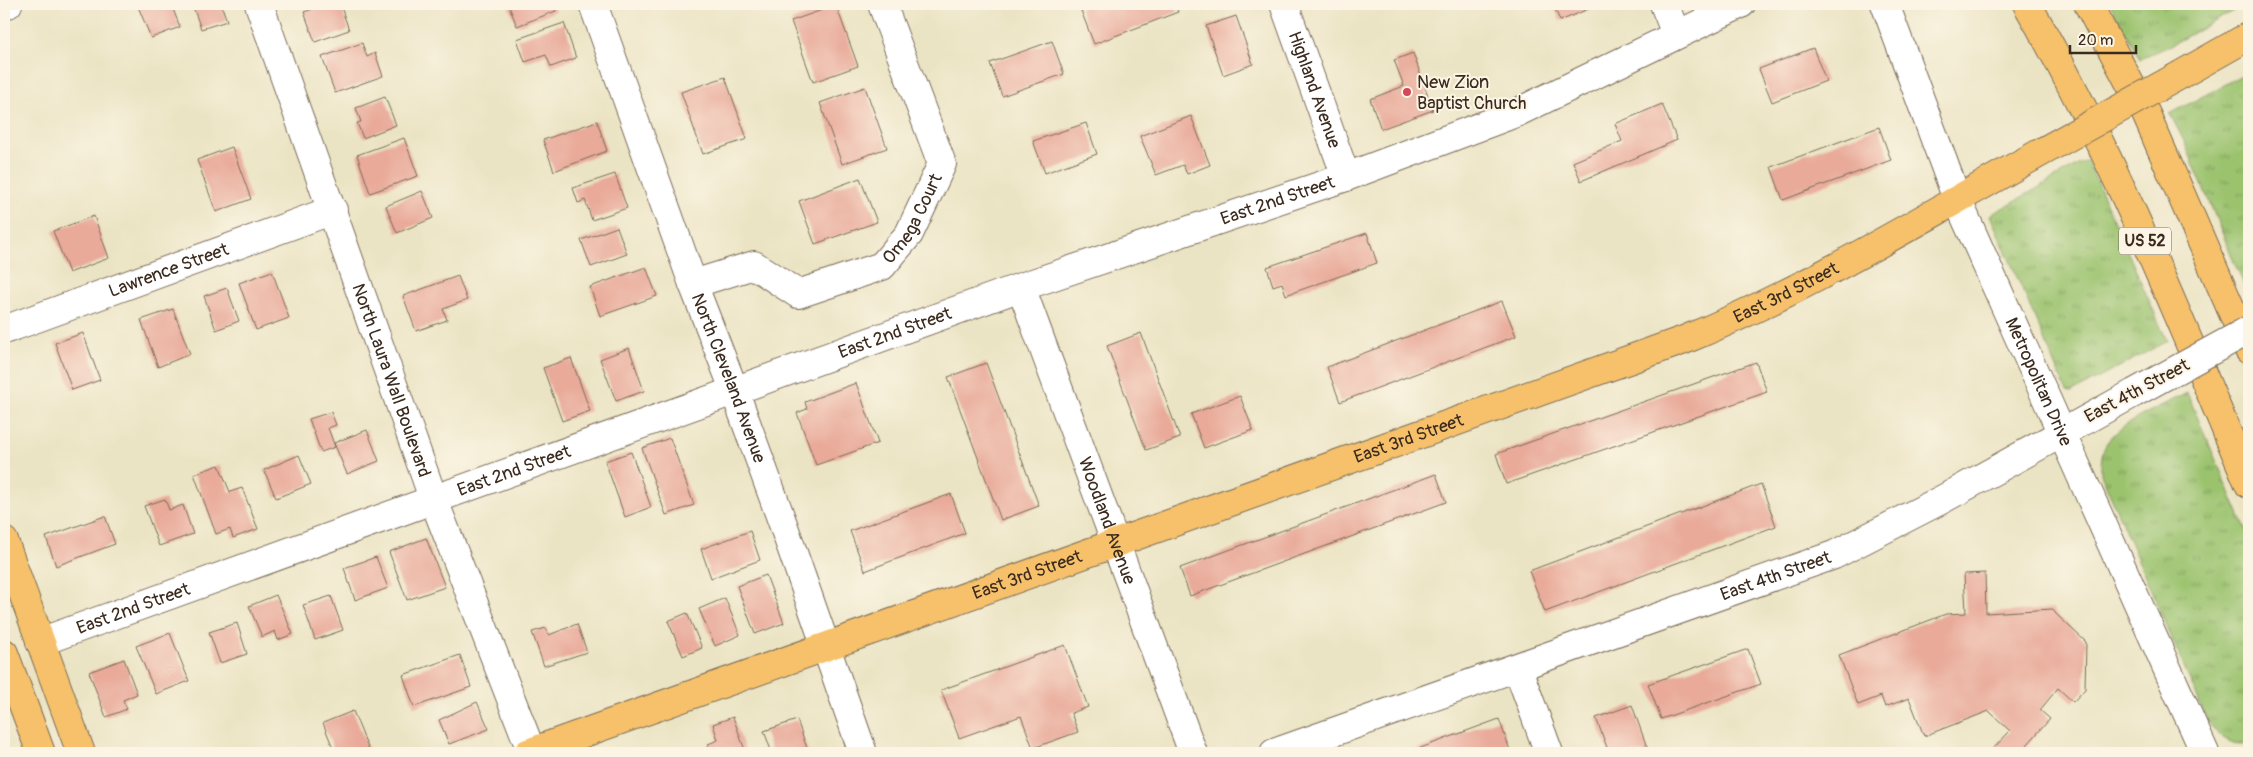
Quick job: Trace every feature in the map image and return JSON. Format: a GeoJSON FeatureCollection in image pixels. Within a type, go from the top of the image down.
{"type":"FeatureCollection","features":[{"type":"Feature","properties":{"kind":"main road","name":"US 52"},"geometry":{"type":"LineString","coordinates":[[2027,4],[2063,66],[2099,137],[2249,484]]}},
{"type":"Feature","properties":{"kind":"main road","name":"US 52"},"geometry":{"type":"LineString","coordinates":[[2088,4],[2146,114],[2249,350]]}},
{"type":"Feature","properties":{"kind":"main road","name":"East 3rd Street"},"geometry":{"type":"LineString","coordinates":[[531,753],[825,646],[1684,340],[1738,318],[1790,292],[2249,36]]}},
{"type":"Feature","properties":{"kind":"main road"},"geometry":{"type":"LineString","coordinates":[[4,541],[80,753]]}},
{"type":"Feature","properties":{"kind":"main road"},"geometry":{"type":"LineString","coordinates":[[4,656],[40,753]]}},
{"type":"Feature","properties":{"kind":"street"},"geometry":{"type":"LineString","coordinates":[[4,5],[8,4]]}},
{"type":"Feature","properties":{"kind":"street","name":"North Laura Wall Boulevard"},"geometry":{"type":"LineString","coordinates":[[259,4],[433,498],[531,753]]}},
{"type":"Feature","properties":{"kind":"street","name":"North Cleveland Avenue"},"geometry":{"type":"LineString","coordinates":[[593,4],[692,284],[736,392],[863,753]]}},
{"type":"Feature","properties":{"kind":"street","name":"Omega Court"},"geometry":{"type":"LineString","coordinates":[[692,284],[754,265],[798,294],[882,266],[909,234],[942,164],[882,4]]}},
{"type":"Feature","properties":{"kind":"street","name":"Highland Avenue"},"geometry":{"type":"LineString","coordinates":[[1284,4],[1346,177]]}},
{"type":"Feature","properties":{"kind":"street"},"geometry":{"type":"LineString","coordinates":[[1664,4],[1676,34]]}},
{"type":"Feature","properties":{"kind":"street","name":"East 2nd Street"},"geometry":{"type":"LineString","coordinates":[[40,642],[433,498],[736,392],[1021,287],[1346,177],[1516,113],[1741,4]]}},
{"type":"Feature","properties":{"kind":"street","name":"Metropolitan Drive"},"geometry":{"type":"LineString","coordinates":[[1885,4],[1957,199],[2205,753]]}},
{"type":"Feature","properties":{"kind":"street","name":"Lawrence Street"},"geometry":{"type":"LineString","coordinates":[[4,330],[332,210]]}},
{"type":"Feature","properties":{"kind":"street","name":"Woodland Avenue"},"geometry":{"type":"LineString","coordinates":[[1021,287],[1192,753]]}},
{"type":"Feature","properties":{"kind":"street","name":"East 4th Street"},"geometry":{"type":"LineString","coordinates":[[1274,753],[1834,555],[1944,499],[2061,432],[2249,330]]}},
{"type":"Feature","properties":{"kind":"street"},"geometry":{"type":"LineString","coordinates":[[1518,668],[1549,753]]}},
{"type":"Feature","properties":{"kind":"green space"},"geometry":{"type":"Polygon","coordinates":[[[2110,4],[2246,4],[2169,46],[2140,59],[2110,4]]]}},
{"type":"Feature","properties":{"kind":"green space"},"geometry":{"type":"Polygon","coordinates":[[[2249,71],[2249,297],[2183,139],[2170,114],[2249,71]]]}},
{"type":"Feature","properties":{"kind":"green space"},"geometry":{"type":"Polygon","coordinates":[[[2087,160],[2167,341],[2071,393],[2067,392],[1990,215],[2087,160]]]}},
{"type":"Feature","properties":{"kind":"green space"},"geometry":{"type":"Polygon","coordinates":[[[2187,393],[2249,537],[2249,743],[2236,743],[2225,739],[2207,720],[2101,474],[2104,448],[2118,431],[2141,416],[2187,393]]]}},
{"type":"Feature","properties":{"kind":"building"},"geometry":{"type":"Polygon","coordinates":[[[137,4],[171,4],[180,27],[151,38],[137,4]]]}},
{"type":"Feature","properties":{"kind":"building"},"geometry":{"type":"Polygon","coordinates":[[[192,4],[221,4],[227,21],[201,29],[192,4]]]}},
{"type":"Feature","properties":{"kind":"building"},"geometry":{"type":"Polygon","coordinates":[[[326,4],[340,4],[349,30],[315,42],[304,12],[326,4]]]}},
{"type":"Feature","properties":{"kind":"building"},"geometry":{"type":"Polygon","coordinates":[[[508,4],[553,4],[556,11],[517,26],[508,4]]]}},
{"type":"Feature","properties":{"kind":"building"},"geometry":{"type":"Polygon","coordinates":[[[1091,4],[1175,4],[1178,12],[1094,44],[1080,8],[1091,4]]]}},
{"type":"Feature","properties":{"kind":"building"},"geometry":{"type":"Polygon","coordinates":[[[1553,4],[1591,4],[1593,7],[1560,21],[1553,4]]]}},
{"type":"Feature","properties":{"kind":"building"},"geometry":{"type":"Polygon","coordinates":[[[836,5],[858,66],[813,82],[791,21],[836,5]]]}},
{"type":"Feature","properties":{"kind":"building"},"geometry":{"type":"Polygon","coordinates":[[[1236,16],[1253,64],[1223,75],[1206,26],[1236,16]]]}},
{"type":"Feature","properties":{"kind":"building"},"geometry":{"type":"Polygon","coordinates":[[[564,23],[576,58],[551,67],[546,55],[525,62],[517,39],[564,23]]]}},
{"type":"Feature","properties":{"kind":"building"},"geometry":{"type":"Polygon","coordinates":[[[1052,41],[1064,74],[1002,96],[990,63],[1052,41]]]}},
{"type":"Feature","properties":{"kind":"building"},"geometry":{"type":"Polygon","coordinates":[[[362,43],[367,57],[375,53],[383,76],[335,93],[322,57],[362,43]]]}},
{"type":"Feature","properties":{"kind":"building"},"geometry":{"type":"Polygon","coordinates":[[[1813,48],[1826,81],[1772,102],[1759,69],[1813,48]]]}},
{"type":"Feature","properties":{"kind":"building","name":"New Zion Baptist Church"},"geometry":{"type":"Polygon","coordinates":[[[1413,53],[1433,110],[1381,129],[1370,99],[1404,86],[1394,60],[1413,53]]]}},
{"type":"Feature","properties":{"kind":"building"},"geometry":{"type":"Polygon","coordinates":[[[725,77],[747,139],[703,154],[681,92],[725,77]]]}},
{"type":"Feature","properties":{"kind":"building"},"geometry":{"type":"Polygon","coordinates":[[[865,87],[887,148],[842,164],[820,103],[865,87]]]}},
{"type":"Feature","properties":{"kind":"building"},"geometry":{"type":"Polygon","coordinates":[[[385,97],[396,125],[363,138],[357,123],[361,122],[356,108],[385,97]]]}},
{"type":"Feature","properties":{"kind":"building"},"geometry":{"type":"Polygon","coordinates":[[[1662,104],[1677,140],[1581,181],[1573,162],[1622,141],[1615,124],[1662,104]]]}},
{"type":"Feature","properties":{"kind":"building"},"geometry":{"type":"Polygon","coordinates":[[[1191,116],[1210,165],[1187,174],[1183,165],[1156,175],[1140,136],[1191,116]]]}},
{"type":"Feature","properties":{"kind":"building"},"geometry":{"type":"Polygon","coordinates":[[[597,121],[607,151],[554,171],[543,140],[597,121]]]}},
{"type":"Feature","properties":{"kind":"building"},"geometry":{"type":"Polygon","coordinates":[[[1086,123],[1097,154],[1045,173],[1033,141],[1086,123]]]}},
{"type":"Feature","properties":{"kind":"building"},"geometry":{"type":"Polygon","coordinates":[[[1879,127],[1891,160],[1783,200],[1771,167],[1879,127]]]}},
{"type":"Feature","properties":{"kind":"building"},"geometry":{"type":"Polygon","coordinates":[[[404,138],[418,176],[370,193],[357,155],[404,138]]]}},
{"type":"Feature","properties":{"kind":"building"},"geometry":{"type":"Polygon","coordinates":[[[232,147],[251,199],[216,212],[197,160],[232,147]]]}},
{"type":"Feature","properties":{"kind":"building"},"geometry":{"type":"Polygon","coordinates":[[[615,174],[627,208],[592,220],[585,200],[578,203],[573,188],[615,174]]]}},
{"type":"Feature","properties":{"kind":"building"},"geometry":{"type":"Polygon","coordinates":[[[860,178],[877,222],[815,244],[799,201],[860,178]]]}},
{"type":"Feature","properties":{"kind":"building"},"geometry":{"type":"Polygon","coordinates":[[[422,191],[433,218],[397,233],[386,206],[422,191]]]}},
{"type":"Feature","properties":{"kind":"building"},"geometry":{"type":"Polygon","coordinates":[[[94,216],[109,258],[69,273],[53,231],[94,216]]]}},
{"type":"Feature","properties":{"kind":"building"},"geometry":{"type":"Polygon","coordinates":[[[617,227],[627,254],[591,267],[581,240],[617,227]]]}},
{"type":"Feature","properties":{"kind":"building"},"geometry":{"type":"Polygon","coordinates":[[[1367,233],[1377,263],[1286,295],[1282,283],[1273,286],[1267,267],[1367,233]]]}},
{"type":"Feature","properties":{"kind":"building"},"geometry":{"type":"Polygon","coordinates":[[[646,267],[657,296],[600,316],[590,287],[646,267]]]}},
{"type":"Feature","properties":{"kind":"building"},"geometry":{"type":"Polygon","coordinates":[[[272,271],[289,318],[256,330],[239,283],[272,271]]]}},
{"type":"Feature","properties":{"kind":"building"},"geometry":{"type":"Polygon","coordinates":[[[458,276],[467,300],[443,309],[447,320],[416,331],[403,296],[458,276]]]}},
{"type":"Feature","properties":{"kind":"building"},"geometry":{"type":"Polygon","coordinates":[[[227,288],[239,321],[216,330],[204,296],[227,288]]]}},
{"type":"Feature","properties":{"kind":"building"},"geometry":{"type":"Polygon","coordinates":[[[1502,301],[1516,336],[1340,402],[1327,367],[1502,301]]]}},
{"type":"Feature","properties":{"kind":"building"},"geometry":{"type":"Polygon","coordinates":[[[173,309],[190,354],[158,367],[141,320],[173,309]]]}},
{"type":"Feature","properties":{"kind":"building"},"geometry":{"type":"Polygon","coordinates":[[[83,333],[100,380],[72,390],[55,343],[83,333]]]}},
{"type":"Feature","properties":{"kind":"building"},"geometry":{"type":"Polygon","coordinates":[[[1141,333],[1180,438],[1146,450],[1107,346],[1141,333]]]}},
{"type":"Feature","properties":{"kind":"building"},"geometry":{"type":"Polygon","coordinates":[[[629,348],[644,391],[616,401],[600,359],[629,348]]]}},
{"type":"Feature","properties":{"kind":"building"},"geometry":{"type":"Polygon","coordinates":[[[571,358],[590,411],[562,421],[543,368],[571,358]]]}},
{"type":"Feature","properties":{"kind":"building"},"geometry":{"type":"Polygon","coordinates":[[[1756,362],[1767,392],[1506,484],[1496,454],[1756,362]]]}},
{"type":"Feature","properties":{"kind":"building"},"geometry":{"type":"Polygon","coordinates":[[[986,363],[1039,506],[1001,520],[948,377],[986,363]]]}},
{"type":"Feature","properties":{"kind":"building"},"geometry":{"type":"Polygon","coordinates":[[[856,383],[878,443],[816,465],[797,413],[807,409],[805,402],[856,383]]]}},
{"type":"Feature","properties":{"kind":"building"},"geometry":{"type":"Polygon","coordinates":[[[1240,396],[1253,430],[1204,448],[1191,414],[1240,396]]]}},
{"type":"Feature","properties":{"kind":"building"},"geometry":{"type":"Polygon","coordinates":[[[331,412],[336,425],[328,428],[335,447],[321,452],[309,419],[331,412]]]}},
{"type":"Feature","properties":{"kind":"building"},"geometry":{"type":"Polygon","coordinates":[[[367,430],[379,461],[347,474],[334,443],[367,430]]]}},
{"type":"Feature","properties":{"kind":"building"},"geometry":{"type":"Polygon","coordinates":[[[670,438],[694,505],[666,515],[642,448],[670,438]]]}},
{"type":"Feature","properties":{"kind":"building"},"geometry":{"type":"Polygon","coordinates":[[[631,452],[651,507],[625,517],[605,461],[631,452]]]}},
{"type":"Feature","properties":{"kind":"building"},"geometry":{"type":"Polygon","coordinates":[[[299,455],[311,484],[276,498],[264,470],[299,455]]]}},
{"type":"Feature","properties":{"kind":"building"},"geometry":{"type":"Polygon","coordinates":[[[219,465],[230,492],[242,488],[258,529],[233,538],[230,529],[216,534],[194,474],[219,465]]]}},
{"type":"Feature","properties":{"kind":"building"},"geometry":{"type":"Polygon","coordinates":[[[1436,474],[1446,502],[1190,596],[1180,568],[1436,474]]]}},
{"type":"Feature","properties":{"kind":"building"},"geometry":{"type":"Polygon","coordinates":[[[1761,484],[1776,526],[1545,612],[1529,571],[1761,484]]]}},
{"type":"Feature","properties":{"kind":"building"},"geometry":{"type":"Polygon","coordinates":[[[951,494],[965,533],[865,571],[850,531],[951,494]]]}},
{"type":"Feature","properties":{"kind":"building"},"geometry":{"type":"Polygon","coordinates":[[[165,499],[169,510],[183,505],[193,534],[159,546],[144,506],[165,499]]]}},
{"type":"Feature","properties":{"kind":"building"},"geometry":{"type":"Polygon","coordinates":[[[105,516],[115,544],[56,566],[46,537],[105,516]]]}},
{"type":"Feature","properties":{"kind":"building"},"geometry":{"type":"Polygon","coordinates":[[[750,531],[760,560],[711,578],[701,549],[750,531]]]}},
{"type":"Feature","properties":{"kind":"building"},"geometry":{"type":"Polygon","coordinates":[[[426,538],[445,587],[407,600],[389,552],[426,538]]]}},
{"type":"Feature","properties":{"kind":"building"},"geometry":{"type":"Polygon","coordinates":[[[376,557],[388,588],[355,600],[344,568],[376,557]]]}},
{"type":"Feature","properties":{"kind":"building"},"geometry":{"type":"Polygon","coordinates":[[[1985,573],[1986,613],[2053,609],[2086,642],[2085,689],[2073,702],[2058,688],[2040,710],[2050,719],[2020,753],[1989,753],[2010,731],[1989,711],[1924,736],[1909,698],[1885,707],[1881,696],[1858,705],[1839,655],[1946,614],[1966,613],[1964,574],[1985,573]]]}},
{"type":"Feature","properties":{"kind":"building"},"geometry":{"type":"Polygon","coordinates":[[[766,575],[784,623],[755,634],[737,586],[766,575]]]}},
{"type":"Feature","properties":{"kind":"building"},"geometry":{"type":"Polygon","coordinates":[[[276,595],[293,634],[278,640],[275,631],[262,637],[249,606],[276,595]]]}},
{"type":"Feature","properties":{"kind":"building"},"geometry":{"type":"Polygon","coordinates":[[[331,596],[343,630],[315,640],[303,605],[331,596]]]}},
{"type":"Feature","properties":{"kind":"building"},"geometry":{"type":"Polygon","coordinates":[[[725,598],[740,635],[715,646],[699,609],[725,598]]]}},
{"type":"Feature","properties":{"kind":"building"},"geometry":{"type":"Polygon","coordinates":[[[687,613],[702,648],[683,656],[668,621],[687,613]]]}},
{"type":"Feature","properties":{"kind":"building"},"geometry":{"type":"Polygon","coordinates":[[[237,623],[247,654],[220,663],[209,632],[237,623]]]}},
{"type":"Feature","properties":{"kind":"building"},"geometry":{"type":"Polygon","coordinates":[[[577,624],[587,652],[544,666],[532,632],[546,628],[549,635],[577,624]]]}},
{"type":"Feature","properties":{"kind":"building"},"geometry":{"type":"Polygon","coordinates":[[[170,633],[189,681],[156,694],[136,646],[170,633]]]}},
{"type":"Feature","properties":{"kind":"building"},"geometry":{"type":"Polygon","coordinates":[[[1065,645],[1088,707],[1071,713],[1078,732],[1033,748],[1021,716],[959,738],[941,690],[1065,645]]]}},
{"type":"Feature","properties":{"kind":"building"},"geometry":{"type":"Polygon","coordinates":[[[1748,649],[1761,684],[1661,719],[1648,684],[1748,649]]]}},
{"type":"Feature","properties":{"kind":"building"},"geometry":{"type":"Polygon","coordinates":[[[460,655],[471,687],[414,707],[403,675],[460,655]]]}},
{"type":"Feature","properties":{"kind":"building"},"geometry":{"type":"Polygon","coordinates":[[[124,659],[137,694],[123,700],[127,709],[106,717],[89,672],[124,659]]]}},
{"type":"Feature","properties":{"kind":"building"},"geometry":{"type":"Polygon","coordinates":[[[477,702],[489,729],[449,744],[439,720],[477,702]]]}},
{"type":"Feature","properties":{"kind":"building"},"geometry":{"type":"Polygon","coordinates":[[[1632,705],[1649,753],[1609,753],[1596,718],[1632,705]]]}},
{"type":"Feature","properties":{"kind":"building"},"geometry":{"type":"Polygon","coordinates":[[[353,711],[370,753],[335,753],[323,723],[353,711]]]}},
{"type":"Feature","properties":{"kind":"building"},"geometry":{"type":"Polygon","coordinates":[[[733,717],[746,753],[711,753],[708,744],[718,740],[713,724],[733,717]]]}},
{"type":"Feature","properties":{"kind":"building"},"geometry":{"type":"Polygon","coordinates":[[[1499,719],[1511,753],[1407,753],[1499,719]]]}},
{"type":"Feature","properties":{"kind":"building"},"geometry":{"type":"Polygon","coordinates":[[[797,720],[808,751],[801,753],[772,753],[764,731],[797,720]]]}},
{"type":"Feature","properties":{"kind":"place","name":"New Zion Baptist Church"},"geometry":{"type":"Point","coordinates":[1407,92]}}]}
